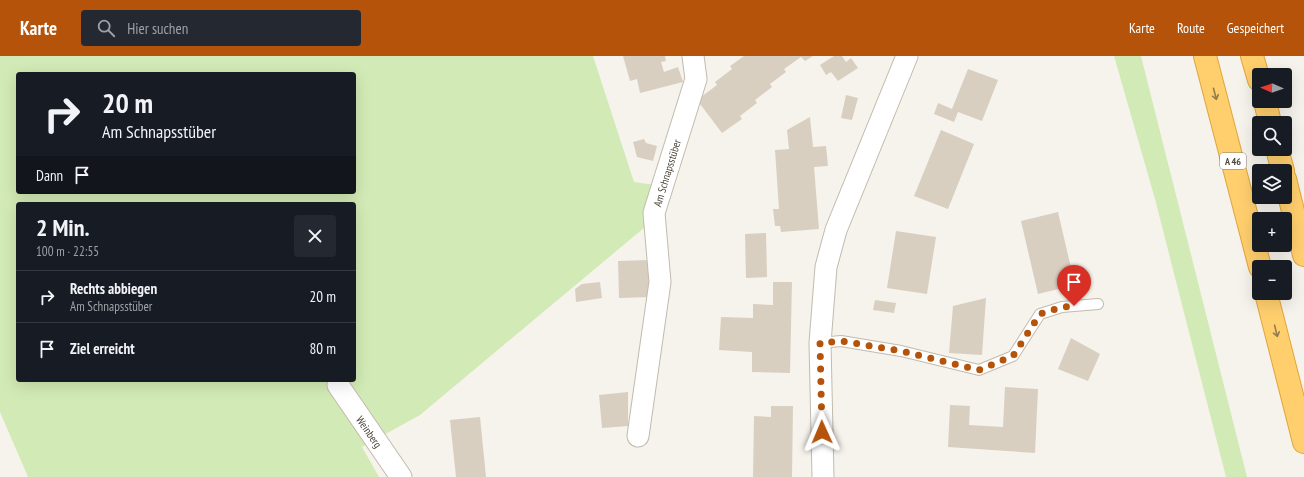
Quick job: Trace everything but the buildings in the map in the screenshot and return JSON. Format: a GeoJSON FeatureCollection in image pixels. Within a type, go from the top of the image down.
{"type":"FeatureCollection","features":[{"type":"Feature","properties":{"kind":"highway","name":"A 46"},"geometry":{"type":"LineString","coordinates":[[1205,56],[1258,260]]}},
{"type":"Feature","properties":{"kind":"highway"},"geometry":{"type":"LineString","coordinates":[[1252,56],[1256,68]]}},
{"type":"Feature","properties":{"kind":"highway"},"geometry":{"type":"LineString","coordinates":[[1291,204],[1304,255]]}},
{"type":"Feature","properties":{"kind":"highway"},"geometry":{"type":"LineString","coordinates":[[1268,300],[1304,442]]}},
{"type":"Feature","properties":{"kind":"street","name":"Am Schnapsstüber"},"geometry":{"type":"LineString","coordinates":[[638,436],[660,282],[654,213],[696,79],[694,56]]}},
{"type":"Feature","properties":{"kind":"street"},"geometry":{"type":"LineString","coordinates":[[823,477],[820,343],[826,268],[836,230],[907,56]]}},
{"type":"Feature","properties":{"kind":"street","name":"Weinberg"},"geometry":{"type":"LineString","coordinates":[[338,385],[401,477]]}},
{"type":"Feature","properties":{"kind":"lane"},"geometry":{"type":"LineString","coordinates":[[820,343],[841,341],[901,351],[979,370],[1013,356],[1040,314],[1062,307],[1098,304]]}},
{"type":"Feature","properties":{"kind":"green space"},"geometry":{"type":"Polygon","coordinates":[[[0,56],[593,56],[634,182],[655,185],[645,227],[420,415],[362,447],[379,477],[28,477],[0,412],[0,56]]]}},
{"type":"Feature","properties":{"kind":"green space"},"geometry":{"type":"Polygon","coordinates":[[[1114,56],[1141,56],[1247,477],[1226,477],[1155,199],[1114,56]]]}},
{"type":"Feature","properties":{"kind":"route"},"geometry":{"type":"LineString","coordinates":[[822,432],[820,343],[841,341],[901,351],[979,370],[1013,356],[1040,314],[1062,307],[1074,306]]}}]}
